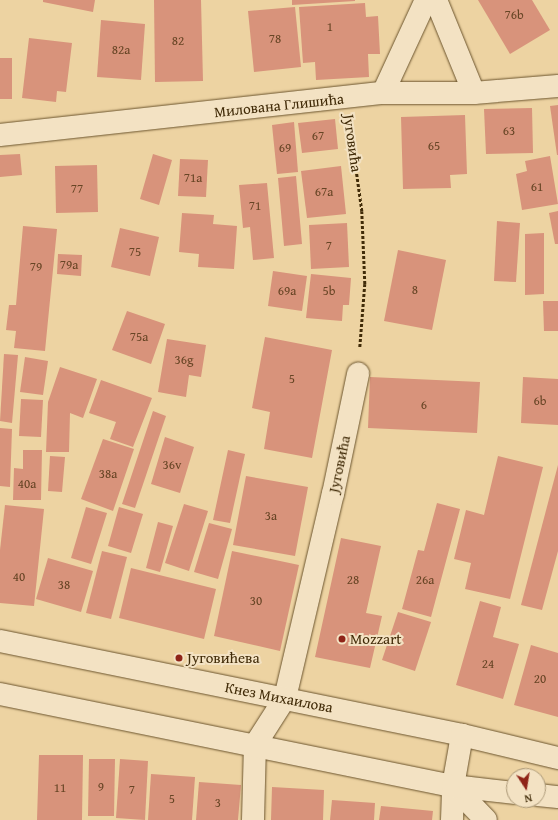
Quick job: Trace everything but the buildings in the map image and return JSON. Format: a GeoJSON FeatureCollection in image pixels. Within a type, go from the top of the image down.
{"type":"FeatureCollection","features":[{"type":"Feature","properties":{"kind":"street"},"geometry":{"type":"LineString","coordinates":[[383,93],[426,0]]}},
{"type":"Feature","properties":{"kind":"street"},"geometry":{"type":"LineString","coordinates":[[436,0],[474,93]]}},
{"type":"Feature","properties":{"kind":"street","name":"Милована Глишића"},"geometry":{"type":"LineString","coordinates":[[0,136],[383,93],[474,93],[558,86]]}},
{"type":"Feature","properties":{"kind":"street","name":"Југовића"},"geometry":{"type":"LineString","coordinates":[[255,745],[285,698],[333,494],[358,374]]}},
{"type":"Feature","properties":{"kind":"street","name":"Кнез Михаилова"},"geometry":{"type":"LineString","coordinates":[[0,641],[462,735],[558,758]]}},
{"type":"Feature","properties":{"kind":"street"},"geometry":{"type":"LineString","coordinates":[[0,694],[453,786],[506,792]]}},
{"type":"Feature","properties":{"kind":"street"},"geometry":{"type":"LineString","coordinates":[[452,820],[453,786],[462,735]]}},
{"type":"Feature","properties":{"kind":"street"},"geometry":{"type":"LineString","coordinates":[[254,820],[255,745]]}},
{"type":"Feature","properties":{"kind":"street"},"geometry":{"type":"LineString","coordinates":[[453,786],[486,820]]}},
{"type":"Feature","properties":{"kind":"street"},"geometry":{"type":"LineString","coordinates":[[546,796],[558,797]]}},
{"type":"Feature","properties":{"kind":"path","name":"Југовића"},"geometry":{"type":"LineString","coordinates":[[347,97],[362,211],[365,284],[358,374]]}},
{"type":"Feature","properties":{"kind":"place","name":"Mozzart"},"geometry":{"type":"Point","coordinates":[342,639]}},
{"type":"Feature","properties":{"kind":"place","name":"Југовићева"},"geometry":{"type":"Point","coordinates":[179,658]}}]}
